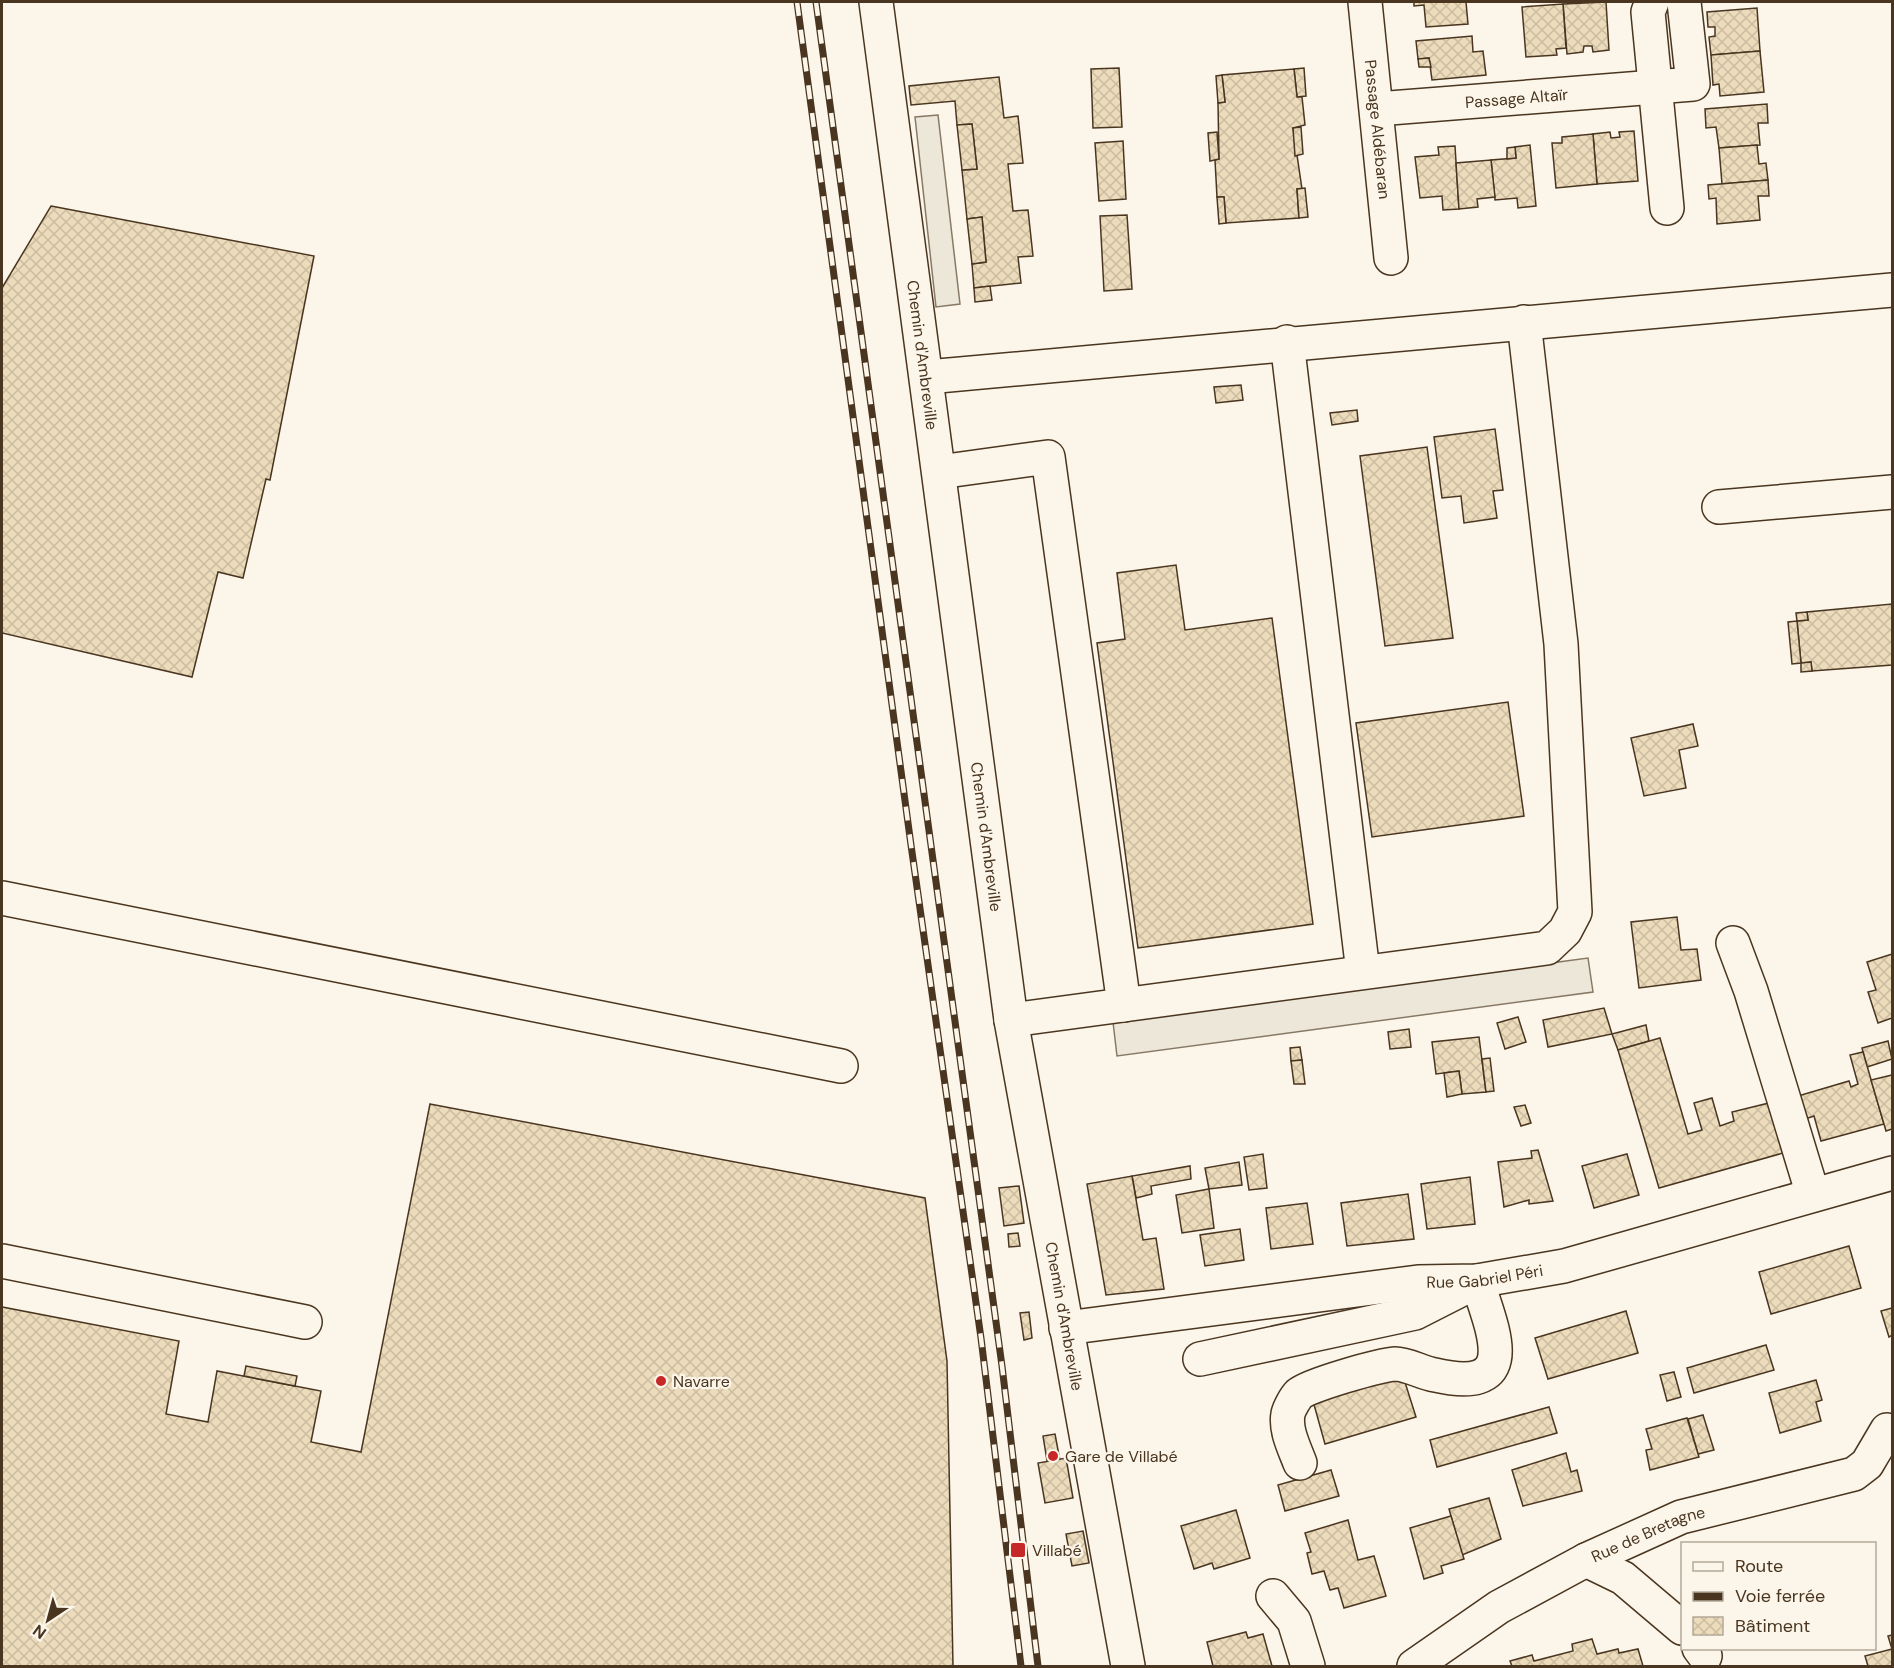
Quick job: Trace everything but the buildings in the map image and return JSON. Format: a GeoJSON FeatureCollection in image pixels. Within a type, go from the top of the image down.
{"type":"FeatureCollection","features":[{"type":"Feature","properties":{"kind":"street","name":"Chemin d'Ambreville"},"geometry":{"type":"LineString","coordinates":[[876,2],[1011,1020],[1128,1666]]}},
{"type":"Feature","properties":{"kind":"street","name":"Passage Aldébaran"},"geometry":{"type":"LineString","coordinates":[[1365,2],[1391,258]]}},
{"type":"Feature","properties":{"kind":"street"},"geometry":{"type":"LineString","coordinates":[[1652,2],[1648,12],[1667,208]]}},
{"type":"Feature","properties":{"kind":"street","name":"Passage Altaïr"},"geometry":{"type":"LineString","coordinates":[[1377,109],[1693,84],[1684,2]]}},
{"type":"Feature","properties":{"kind":"street"},"geometry":{"type":"LineString","coordinates":[[927,377],[1287,342],[1893,290]]}},
{"type":"Feature","properties":{"kind":"street"},"geometry":{"type":"LineString","coordinates":[[1011,1020],[1547,948],[1565,931],[1575,912],[1561,644],[1524,322]]}},
{"type":"Feature","properties":{"kind":"street"},"geometry":{"type":"LineString","coordinates":[[1287,342],[1363,972]]}},
{"type":"Feature","properties":{"kind":"street"},"geometry":{"type":"LineString","coordinates":[[939,472],[1048,457],[1124,1005]]}},
{"type":"Feature","properties":{"kind":"street"},"geometry":{"type":"LineString","coordinates":[[1719,507],[1893,492]]}},
{"type":"Feature","properties":{"kind":"street"},"geometry":{"type":"LineString","coordinates":[[2,898],[841,1066]]}},
{"type":"Feature","properties":{"kind":"street"},"geometry":{"type":"LineString","coordinates":[[1733,944],[1751,991],[1813,1196]]}},
{"type":"Feature","properties":{"kind":"street","name":"Rue Gabriel Péri"},"geometry":{"type":"LineString","coordinates":[[1066,1329],[1418,1282],[1477,1281],[1564,1266],[1893,1173]]}},
{"type":"Feature","properties":{"kind":"street"},"geometry":{"type":"LineString","coordinates":[[2,1262],[305,1322]]}},
{"type":"Feature","properties":{"kind":"street"},"geometry":{"type":"LineString","coordinates":[[1200,1359],[1414,1313],[1477,1281],[1495,1335],[1495,1363],[1487,1373],[1473,1380],[1460,1380],[1396,1364],[1324,1383],[1299,1394],[1288,1412],[1287,1426],[1300,1463]]}},
{"type":"Feature","properties":{"kind":"street","name":"Rue de Bretagne"},"geometry":{"type":"LineString","coordinates":[[1413,1666],[1499,1607],[1586,1560],[1681,1517],[1854,1474],[1867,1464],[1887,1430]]}},
{"type":"Feature","properties":{"kind":"street"},"geometry":{"type":"LineString","coordinates":[[1586,1560],[1623,1578],[1681,1626]]}},
{"type":"Feature","properties":{"kind":"street"},"geometry":{"type":"LineString","coordinates":[[1273,1596],[1294,1621],[1308,1666]]}},
{"type":"Feature","properties":{"kind":"shaded area"},"geometry":{"type":"Polygon","coordinates":[[[938,115],[960,304],[936,307],[915,117],[938,115]]]}},
{"type":"Feature","properties":{"kind":"shaded area"},"geometry":{"type":"Polygon","coordinates":[[[1588,958],[1593,992],[1117,1056],[1113,1022],[1588,958]]]}},
{"type":"Feature","properties":{"kind":"railway"},"geometry":{"type":"LineString","coordinates":[[797,2],[911,845],[981,1338],[1021,1666]]}},
{"type":"Feature","properties":{"kind":"railway"},"geometry":{"type":"LineString","coordinates":[[816,2],[1002,1366],[1038,1666]]}},
{"type":"Feature","properties":{"kind":"place","name":"Navarre"},"geometry":{"type":"Point","coordinates":[661,1381]}},
{"type":"Feature","properties":{"kind":"place","name":"Gare de Villabé"},"geometry":{"type":"Point","coordinates":[1053,1456]}},
{"type":"Feature","properties":{"kind":"place","name":"Villabé"},"geometry":{"type":"Point","coordinates":[1018,1550]}}]}
